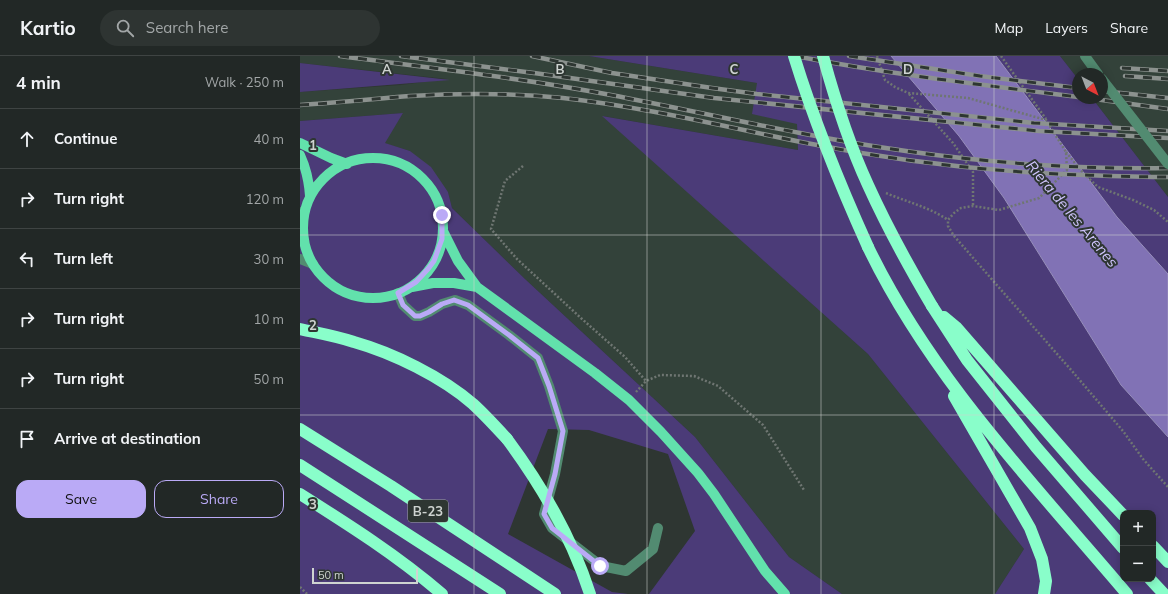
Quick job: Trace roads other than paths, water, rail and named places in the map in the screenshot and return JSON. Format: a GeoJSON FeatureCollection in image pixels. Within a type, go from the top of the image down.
{"type":"FeatureCollection","features":[{"type":"Feature","properties":{"kind":"highway"},"geometry":{"type":"LineString","coordinates":[[794,56],[814,116],[854,215],[875,261],[949,384],[1030,528],[1042,559],[1046,581],[1044,594]]}},
{"type":"Feature","properties":{"kind":"highway"},"geometry":{"type":"LineString","coordinates":[[823,56],[841,118],[868,185],[893,235],[932,306],[967,360],[1036,447],[1121,546]]}},
{"type":"Feature","properties":{"kind":"highway"},"geometry":{"type":"LineString","coordinates":[[932,306],[956,328],[979,353],[1085,475],[1120,511]]}},
{"type":"Feature","properties":{"kind":"highway"},"geometry":{"type":"LineString","coordinates":[[300,329],[355,342],[385,353],[432,376],[452,388],[472,403],[507,439],[528,468],[555,513],[569,541],[590,594]]}},
{"type":"Feature","properties":{"kind":"highway"},"geometry":{"type":"LineString","coordinates":[[949,384],[1127,594]]}},
{"type":"Feature","properties":{"kind":"highway","name":"B-23"},"geometry":{"type":"LineString","coordinates":[[300,429],[391,486],[555,594]]}},
{"type":"Feature","properties":{"kind":"highway","name":"B-23"},"geometry":{"type":"LineString","coordinates":[[300,465],[500,594]]}},
{"type":"Feature","properties":{"kind":"highway"},"geometry":{"type":"LineString","coordinates":[[300,494],[351,526],[398,559],[424,578],[442,594]]}},
{"type":"Feature","properties":{"kind":"highway"},"geometry":{"type":"LineString","coordinates":[[1156,549],[1168,562]]}},
{"type":"Feature","properties":{"kind":"highway"},"geometry":{"type":"LineString","coordinates":[[1153,582],[1164,594]]}},
{"type":"Feature","properties":{"kind":"main road"},"geometry":{"type":"LineString","coordinates":[[300,143],[347,164]]}},
{"type":"Feature","properties":{"kind":"main road"},"geometry":{"type":"LineString","coordinates":[[300,155],[304,162],[309,182],[310,196]]}},
{"type":"Feature","properties":{"kind":"main road"},"geometry":{"type":"LineString","coordinates":[[375,158],[390,160],[405,165],[418,174],[429,186],[437,200],[442,215],[443,231],[440,246],[434,261],[422,277],[408,288],[398,293],[366,297],[350,294],[336,287],[323,277],[313,264],[307,252],[304,238],[302,212],[310,196],[319,184],[331,173],[347,164],[359,159],[375,158]]}},
{"type":"Feature","properties":{"kind":"main road"},"geometry":{"type":"LineString","coordinates":[[443,231],[458,261],[477,288],[595,373],[629,400],[680,452],[714,494],[765,571],[785,594]]}},
{"type":"Feature","properties":{"kind":"main road"},"geometry":{"type":"LineString","coordinates":[[408,288],[433,283],[454,283],[477,288]]}},
{"type":"Feature","properties":{"kind":"street"},"geometry":{"type":"LineString","coordinates":[[1084,56],[1093,68]]}},
{"type":"Feature","properties":{"kind":"street"},"geometry":{"type":"LineString","coordinates":[[1108,87],[1168,164]]}},
{"type":"Feature","properties":{"kind":"street"},"geometry":{"type":"LineString","coordinates":[[300,259],[313,264]]}},
{"type":"Feature","properties":{"kind":"street"},"geometry":{"type":"LineString","coordinates":[[398,293],[403,305],[415,316],[420,316],[442,304],[454,300],[468,305],[538,358],[549,386],[563,431],[555,474],[544,514],[552,528],[600,566],[626,571],[654,549],[658,528]]}},
{"type":"Feature","properties":{"kind":"water","name":"Riera de les Arenes"},"geometry":{"type":"Polygon","coordinates":[[[891,56],[996,56],[1117,217],[1168,274],[1168,437],[1121,385],[1004,198],[959,136],[891,56]]]}},
{"type":"Feature","properties":{"kind":"railway"},"geometry":{"type":"LineString","coordinates":[[340,56],[543,83],[891,149],[1029,164],[1076,167],[1168,168]]}},
{"type":"Feature","properties":{"kind":"railway"},"geometry":{"type":"LineString","coordinates":[[401,56],[714,98],[1039,131],[1168,138]]}},
{"type":"Feature","properties":{"kind":"railway"},"geometry":{"type":"LineString","coordinates":[[532,56],[612,73],[757,94],[1034,123],[1168,131]]}},
{"type":"Feature","properties":{"kind":"railway"},"geometry":{"type":"LineString","coordinates":[[795,56],[901,74],[1072,96]]}},
{"type":"Feature","properties":{"kind":"railway"},"geometry":{"type":"LineString","coordinates":[[849,56],[980,76],[1072,87]]}},
{"type":"Feature","properties":{"kind":"railway"},"geometry":{"type":"LineString","coordinates":[[1122,68],[1168,71]]}},
{"type":"Feature","properties":{"kind":"railway"},"geometry":{"type":"LineString","coordinates":[[1125,76],[1168,79]]}},
{"type":"Feature","properties":{"kind":"railway"},"geometry":{"type":"LineString","coordinates":[[1108,92],[1168,98]]}},
{"type":"Feature","properties":{"kind":"railway"},"geometry":{"type":"LineString","coordinates":[[300,105],[429,95],[486,94],[544,96],[623,106],[836,149],[907,160],[1048,174],[1168,177]]}},
{"type":"Feature","properties":{"kind":"railway"},"geometry":{"type":"LineString","coordinates":[[1108,101],[1168,109]]}}]}
